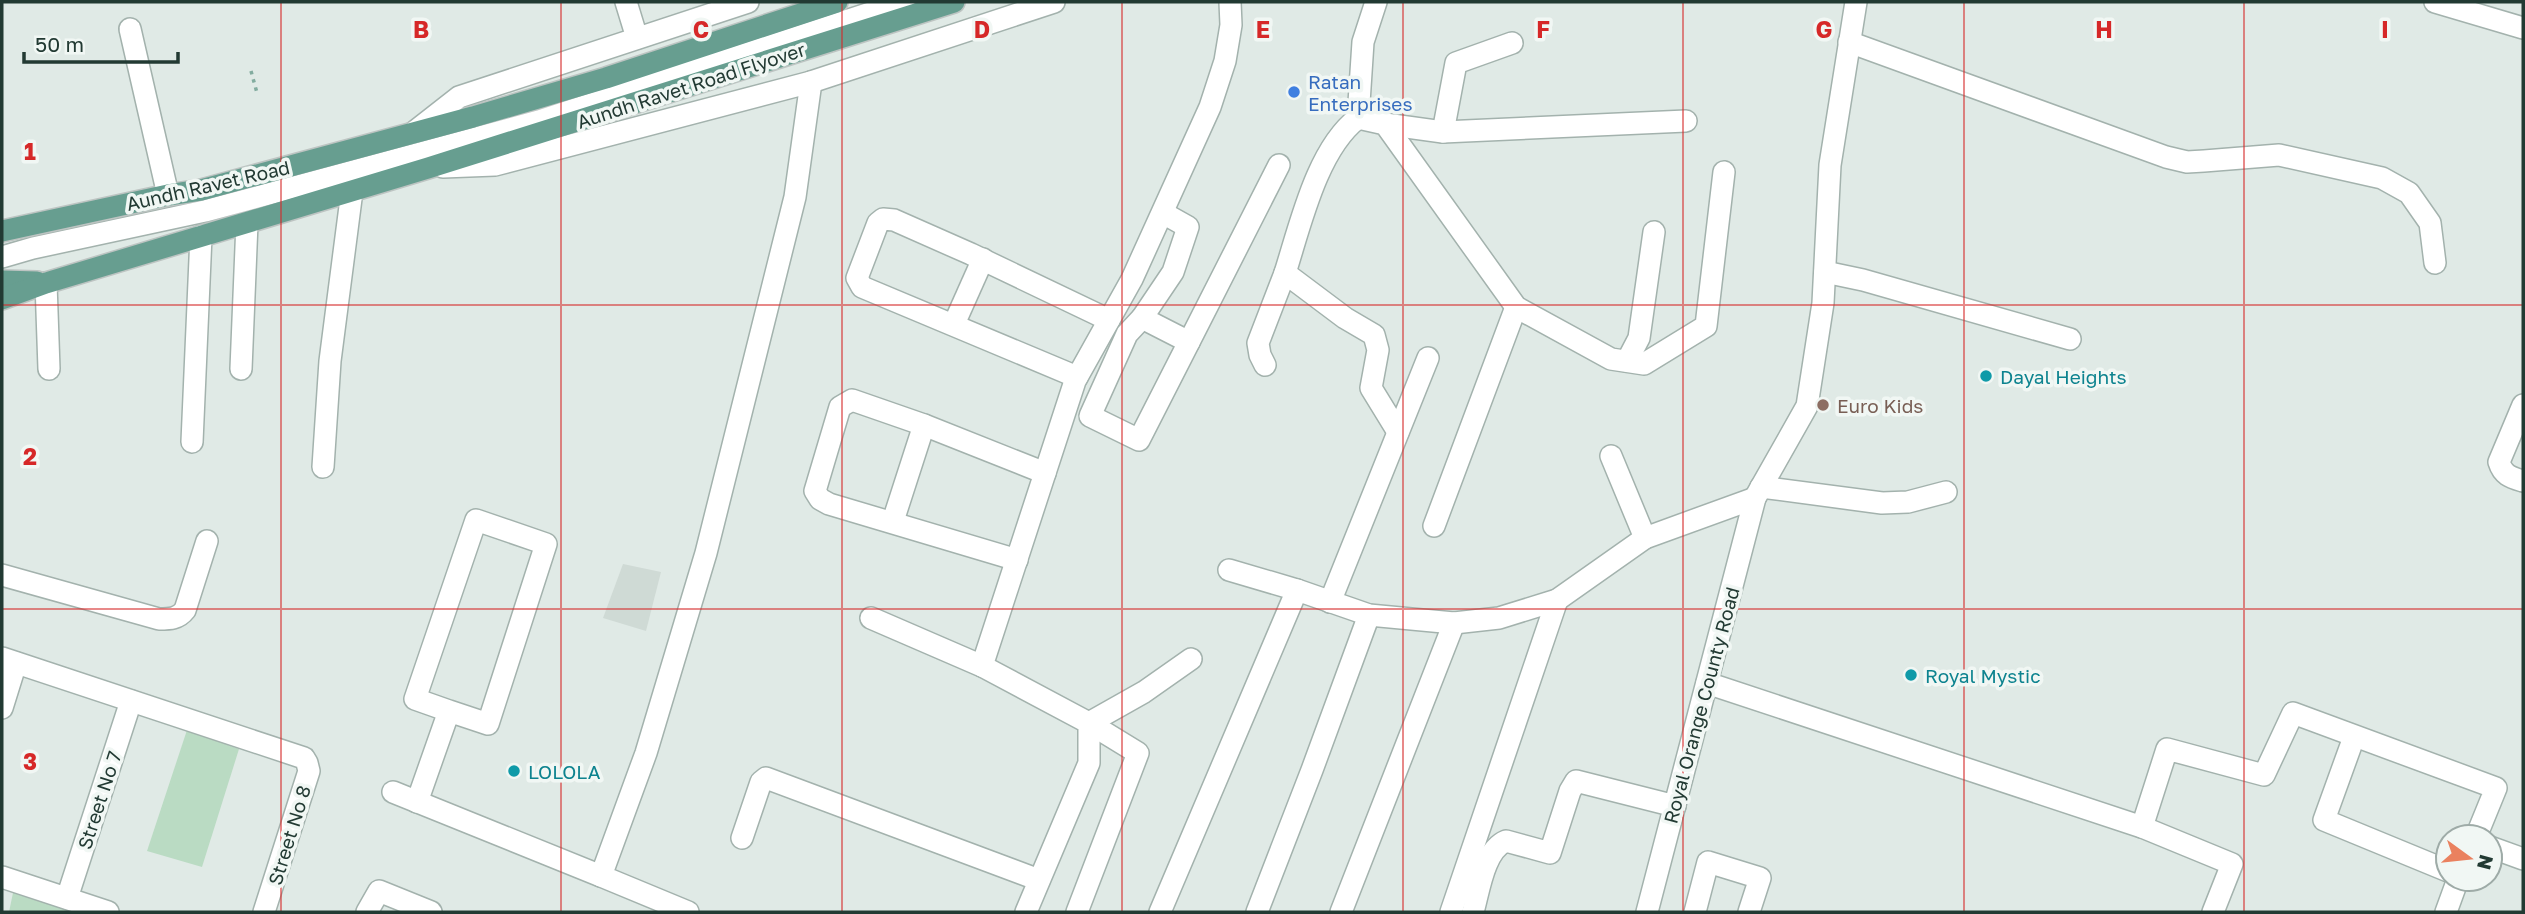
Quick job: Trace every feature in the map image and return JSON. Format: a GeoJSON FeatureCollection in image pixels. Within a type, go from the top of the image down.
{"type":"FeatureCollection","features":[{"type":"Feature","properties":{"kind":"main road","name":"Aundh Ravet Road Flyover"},"geometry":{"type":"LineString","coordinates":[[428,168],[476,136],[606,78],[836,2]]}},
{"type":"Feature","properties":{"kind":"main road","name":"Aundh Ravet Road Flyover"},"geometry":{"type":"LineString","coordinates":[[413,134],[476,136],[954,2]]}},
{"type":"Feature","properties":{"kind":"main road","name":"Aundh Ravet Road"},"geometry":{"type":"LineString","coordinates":[[2,231],[201,190],[413,134]]}},
{"type":"Feature","properties":{"kind":"main road"},"geometry":{"type":"LineString","coordinates":[[2,299],[46,283],[428,168]]}},
{"type":"Feature","properties":{"kind":"main road"},"geometry":{"type":"LineString","coordinates":[[2,281],[46,283]]}},
{"type":"Feature","properties":{"kind":"street"},"geometry":{"type":"LineString","coordinates":[[626,2],[637,38]]}},
{"type":"Feature","properties":{"kind":"street"},"geometry":{"type":"LineString","coordinates":[[413,134],[459,97],[748,2]]}},
{"type":"Feature","properties":{"kind":"street"},"geometry":{"type":"LineString","coordinates":[[2,257],[205,211],[538,121],[904,2]]}},
{"type":"Feature","properties":{"kind":"street"},"geometry":{"type":"LineString","coordinates":[[428,168],[495,164],[811,82],[1015,8],[1054,2]]}},
{"type":"Feature","properties":{"kind":"street"},"geometry":{"type":"LineString","coordinates":[[982,666],[1077,377],[1132,279],[1210,107],[1222,73],[1230,25],[1230,2]]}},
{"type":"Feature","properties":{"kind":"street"},"geometry":{"type":"LineString","coordinates":[[1359,118],[1363,42],[1376,2]]}},
{"type":"Feature","properties":{"kind":"street","name":"Royal Orange County Road"},"geometry":{"type":"LineString","coordinates":[[1647,912],[1758,493],[1807,406],[1823,303],[1830,165],[1856,2]]}},
{"type":"Feature","properties":{"kind":"street"},"geometry":{"type":"LineString","coordinates":[[2435,2],[2523,28]]}},
{"type":"Feature","properties":{"kind":"street"},"geometry":{"type":"LineString","coordinates":[[130,29],[169,195]]}},
{"type":"Feature","properties":{"kind":"street"},"geometry":{"type":"LineString","coordinates":[[1849,42],[2166,157],[2196,162],[2279,155],[2382,178],[2409,193],[2430,223],[2435,262]]}},
{"type":"Feature","properties":{"kind":"street"},"geometry":{"type":"LineString","coordinates":[[1443,132],[1456,63],[1512,43]]}},
{"type":"Feature","properties":{"kind":"street"},"geometry":{"type":"LineString","coordinates":[[601,876],[646,753],[706,553],[795,197],[811,82]]}},
{"type":"Feature","properties":{"kind":"street"},"geometry":{"type":"LineString","coordinates":[[1265,365],[1258,343],[1285,273],[1315,178],[1347,127],[1359,118],[1443,132],[1686,121]]}},
{"type":"Feature","properties":{"kind":"street"},"geometry":{"type":"LineString","coordinates":[[1385,124],[1516,307],[1611,359],[1644,363],[1706,326],[1724,172]]}},
{"type":"Feature","properties":{"kind":"street"},"geometry":{"type":"LineString","coordinates":[[1163,213],[1188,227],[1172,272],[1142,318],[1127,334],[1090,416],[1139,440],[1279,165]]}},
{"type":"Feature","properties":{"kind":"street"},"geometry":{"type":"LineString","coordinates":[[323,467],[330,361],[352,191]]}},
{"type":"Feature","properties":{"kind":"street"},"geometry":{"type":"LineString","coordinates":[[1077,377],[858,283],[857,278],[878,223],[884,219],[894,220],[983,259],[1109,320]]}},
{"type":"Feature","properties":{"kind":"street"},"geometry":{"type":"LineString","coordinates":[[241,369],[247,223]]}},
{"type":"Feature","properties":{"kind":"street"},"geometry":{"type":"LineString","coordinates":[[1627,361],[1639,338],[1654,232]]}},
{"type":"Feature","properties":{"kind":"street"},"geometry":{"type":"LineString","coordinates":[[192,442],[201,236]]}},
{"type":"Feature","properties":{"kind":"street"},"geometry":{"type":"LineString","coordinates":[[954,324],[983,259]]}},
{"type":"Feature","properties":{"kind":"street"},"geometry":{"type":"LineString","coordinates":[[1825,272],[1863,280],[2070,340]]}},
{"type":"Feature","properties":{"kind":"street"},"geometry":{"type":"LineString","coordinates":[[1285,273],[1345,318],[1374,335],[1378,350],[1371,388],[1398,432]]}},
{"type":"Feature","properties":{"kind":"street"},"geometry":{"type":"LineString","coordinates":[[46,283],[49,369]]}},
{"type":"Feature","properties":{"kind":"street"},"geometry":{"type":"LineString","coordinates":[[1434,526],[1516,307]]}},
{"type":"Feature","properties":{"kind":"street"},"geometry":{"type":"LineString","coordinates":[[1142,318],[1189,342]]}},
{"type":"Feature","properties":{"kind":"street"},"geometry":{"type":"LineString","coordinates":[[1330,602],[1428,358]]}},
{"type":"Feature","properties":{"kind":"street"},"geometry":{"type":"LineString","coordinates":[[1017,560],[820,499],[815,491],[840,407],[852,400],[1045,473]]}},
{"type":"Feature","properties":{"kind":"street"},"geometry":{"type":"LineString","coordinates":[[2523,405],[2499,461],[2502,471],[2509,477],[2523,481]]}},
{"type":"Feature","properties":{"kind":"street"},"geometry":{"type":"LineString","coordinates":[[893,521],[924,425]]}},
{"type":"Feature","properties":{"kind":"street"},"geometry":{"type":"LineString","coordinates":[[1611,456],[1645,538]]}},
{"type":"Feature","properties":{"kind":"street"},"geometry":{"type":"LineString","coordinates":[[1229,570],[1368,614],[1454,624],[1499,618],[1557,600],[1645,538],[1758,493],[1882,503],[1908,502],[1947,492]]}},
{"type":"Feature","properties":{"kind":"street"},"geometry":{"type":"LineString","coordinates":[[476,520],[546,544],[488,724],[450,711],[415,699],[476,520]]}},
{"type":"Feature","properties":{"kind":"street"},"geometry":{"type":"LineString","coordinates":[[2,575],[159,619],[170,619],[180,616],[185,610],[207,541]]}},
{"type":"Feature","properties":{"kind":"street"},"geometry":{"type":"LineString","coordinates":[[1160,912],[1297,590]]}},
{"type":"Feature","properties":{"kind":"street"},"geometry":{"type":"LineString","coordinates":[[1451,912],[1557,600]]}},
{"type":"Feature","properties":{"kind":"street"},"geometry":{"type":"LineString","coordinates":[[1256,912],[1312,770],[1368,614]]}},
{"type":"Feature","properties":{"kind":"street"},"geometry":{"type":"LineString","coordinates":[[871,618],[982,666],[1089,723],[1138,753],[1077,912]]}},
{"type":"Feature","properties":{"kind":"street"},"geometry":{"type":"LineString","coordinates":[[1341,912],[1454,624]]}},
{"type":"Feature","properties":{"kind":"street"},"geometry":{"type":"LineString","coordinates":[[1089,723],[1144,692],[1191,659]]}},
{"type":"Feature","properties":{"kind":"street"},"geometry":{"type":"LineString","coordinates":[[2,708],[9,660],[131,701]]}},
{"type":"Feature","properties":{"kind":"street"},"geometry":{"type":"LineString","coordinates":[[1707,683],[2141,827],[2232,863],[2217,911]]}},
{"type":"Feature","properties":{"kind":"street","name":"Street No 8"},"geometry":{"type":"LineString","coordinates":[[131,701],[304,758],[309,771],[264,912]]}},
{"type":"Feature","properties":{"kind":"street","name":"Street No 7"},"geometry":{"type":"LineString","coordinates":[[67,898],[131,701]]}},
{"type":"Feature","properties":{"kind":"street"},"geometry":{"type":"LineString","coordinates":[[417,802],[450,711]]}},
{"type":"Feature","properties":{"kind":"street"},"geometry":{"type":"LineString","coordinates":[[2141,827],[2167,749],[2264,775],[2293,713],[2497,789],[2482,823]]}},
{"type":"Feature","properties":{"kind":"street"},"geometry":{"type":"LineString","coordinates":[[1026,912],[1088,763],[1089,723]]}},
{"type":"Feature","properties":{"kind":"street"},"geometry":{"type":"LineString","coordinates":[[2354,737],[2324,820],[2434,865]]}},
{"type":"Feature","properties":{"kind":"street"},"geometry":{"type":"LineString","coordinates":[[743,838],[761,782],[766,778],[1039,880]]}},
{"type":"Feature","properties":{"kind":"street"},"geometry":{"type":"LineString","coordinates":[[1473,912],[1488,862],[1499,844],[1506,841],[1550,853],[1576,781],[1675,806]]}},
{"type":"Feature","properties":{"kind":"street"},"geometry":{"type":"LineString","coordinates":[[393,792],[688,912]]}},
{"type":"Feature","properties":{"kind":"street"},"geometry":{"type":"LineString","coordinates":[[2504,852],[2523,859]]}},
{"type":"Feature","properties":{"kind":"street"},"geometry":{"type":"LineString","coordinates":[[1695,912],[1708,862],[1760,878],[1749,912]]}},
{"type":"Feature","properties":{"kind":"street"},"geometry":{"type":"LineString","coordinates":[[2,877],[108,912]]}},
{"type":"Feature","properties":{"kind":"street"},"geometry":{"type":"LineString","coordinates":[[367,912],[379,891],[431,912]]}},
{"type":"Feature","properties":{"kind":"street"},"geometry":{"type":"LineString","coordinates":[[2446,912],[2453,893]]}},
{"type":"Feature","properties":{"kind":"path"},"geometry":{"type":"LineString","coordinates":[[251,71],[257,93]]}},
{"type":"Feature","properties":{"kind":"shaded area"},"geometry":{"type":"Polygon","coordinates":[[[623,564],[661,572],[646,631],[603,618],[623,564]]]}},
{"type":"Feature","properties":{"kind":"green space"},"geometry":{"type":"Polygon","coordinates":[[[187,730],[239,749],[202,867],[147,851],[187,730]]]}},
{"type":"Feature","properties":{"kind":"green space"},"geometry":{"type":"Polygon","coordinates":[[[14,888],[88,912],[9,912],[14,888]]]}},
{"type":"Feature","properties":{"kind":"place","name":"Ratan Enterprises"},"geometry":{"type":"Point","coordinates":[1294,92]}},
{"type":"Feature","properties":{"kind":"place","name":"Dayal Heights"},"geometry":{"type":"Point","coordinates":[1986,376]}},
{"type":"Feature","properties":{"kind":"place","name":"Euro Kids"},"geometry":{"type":"Point","coordinates":[1823,405]}},
{"type":"Feature","properties":{"kind":"place","name":"Royal Mystic"},"geometry":{"type":"Point","coordinates":[1911,675]}},
{"type":"Feature","properties":{"kind":"place","name":"LOLOLA"},"geometry":{"type":"Point","coordinates":[514,771]}}]}
